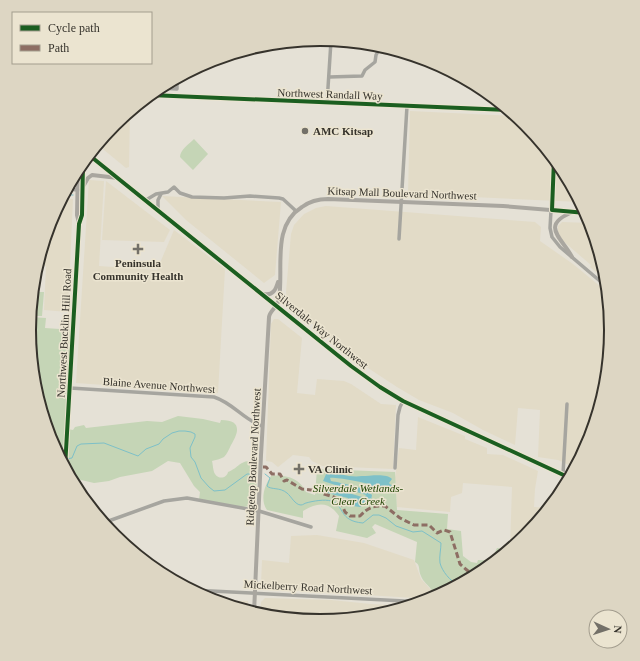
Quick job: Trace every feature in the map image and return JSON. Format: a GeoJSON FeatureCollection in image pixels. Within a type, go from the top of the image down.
{"type":"FeatureCollection","features":[{"type":"Feature","properties":{"kind":"main road","name":"Silverdale Way Northwest"},"geometry":{"type":"LineString","coordinates":[[94,159],[380,387],[403,401],[564,475]]}},
{"type":"Feature","properties":{"kind":"main road","name":"Northwest Bucklin Hill Road"},"geometry":{"type":"LineString","coordinates":[[66,457],[79,224],[82,215],[83,199],[83,174]]}},
{"type":"Feature","properties":{"kind":"main road"},"geometry":{"type":"LineString","coordinates":[[83,187],[86,180],[92,175],[118,178]]}},
{"type":"Feature","properties":{"kind":"main road","name":"Northwest Bucklin Hill Road"},"geometry":{"type":"LineString","coordinates":[[78,182],[77,215],[79,224]]}},
{"type":"Feature","properties":{"kind":"main road","name":"Northwest Bucklin Hill Road"},"geometry":{"type":"LineString","coordinates":[[78,190],[83,199]]}},
{"type":"Feature","properties":{"kind":"main road","name":"Kitsap Mall Boulevard Northwest"},"geometry":{"type":"LineString","coordinates":[[277,305],[280,299],[283,233],[289,220],[296,211],[309,203],[321,199],[578,212]]}},
{"type":"Feature","properties":{"kind":"main road"},"geometry":{"type":"LineString","coordinates":[[572,257],[558,238],[555,227],[558,220],[574,212]]}},
{"type":"Feature","properties":{"kind":"main road"},"geometry":{"type":"LineString","coordinates":[[262,293],[270,294],[275,290],[281,272]]}},
{"type":"Feature","properties":{"kind":"main road","name":"Ridgetop Boulevard Northwest"},"geometry":{"type":"LineString","coordinates":[[254,607],[262,426],[269,317],[270,313],[277,305]]}},
{"type":"Feature","properties":{"kind":"street"},"geometry":{"type":"LineString","coordinates":[[327,103],[331,47]]}},
{"type":"Feature","properties":{"kind":"street"},"geometry":{"type":"LineString","coordinates":[[329,77],[362,76],[365,70],[375,62],[377,53]]}},
{"type":"Feature","properties":{"kind":"street","name":"Northwest Randall Way"},"geometry":{"type":"LineString","coordinates":[[160,95],[498,110]]}},
{"type":"Feature","properties":{"kind":"street"},"geometry":{"type":"LineString","coordinates":[[399,239],[407,106]]}},
{"type":"Feature","properties":{"kind":"street"},"geometry":{"type":"LineString","coordinates":[[554,170],[550,228],[552,237],[560,247],[600,281]]}},
{"type":"Feature","properties":{"kind":"street"},"geometry":{"type":"LineString","coordinates":[[146,200],[156,194],[168,192],[174,187],[180,193],[192,197],[224,198],[250,196],[283,199],[296,211]]}},
{"type":"Feature","properties":{"kind":"street"},"geometry":{"type":"LineString","coordinates":[[73,190],[78,190]]}},
{"type":"Feature","properties":{"kind":"street"},"geometry":{"type":"LineString","coordinates":[[158,209],[158,200],[161,194]]}},
{"type":"Feature","properties":{"kind":"street","name":"Blaine Avenue Northwest"},"geometry":{"type":"LineString","coordinates":[[70,388],[214,397],[228,403],[252,422],[262,426]]}},
{"type":"Feature","properties":{"kind":"street"},"geometry":{"type":"LineString","coordinates":[[395,468],[398,415],[403,401]]}},
{"type":"Feature","properties":{"kind":"street"},"geometry":{"type":"LineString","coordinates":[[564,475],[567,404]]}},
{"type":"Feature","properties":{"kind":"street"},"geometry":{"type":"LineString","coordinates":[[109,521],[164,501],[182,498],[196,499],[259,511],[311,526]]}},
{"type":"Feature","properties":{"kind":"street","name":"Mickelberry Road Northwest"},"geometry":{"type":"LineString","coordinates":[[207,591],[405,601]]}},
{"type":"Feature","properties":{"kind":"shaded area"},"geometry":{"type":"Polygon","coordinates":[[[410,111],[505,116],[534,143],[556,173],[573,202],[408,194],[410,111]]]}},
{"type":"Feature","properties":{"kind":"shaded area"},"geometry":{"type":"Polygon","coordinates":[[[130,120],[129,167],[126,168],[102,148],[130,120]]]}},
{"type":"Feature","properties":{"kind":"shaded area"},"geometry":{"type":"Polygon","coordinates":[[[89,180],[104,181],[99,266],[157,270],[174,230],[225,269],[218,393],[76,383],[89,180]]]}},
{"type":"Feature","properties":{"kind":"shaded area"},"geometry":{"type":"Polygon","coordinates":[[[106,181],[170,230],[164,242],[102,240],[106,181]]]}},
{"type":"Feature","properties":{"kind":"shaded area"},"geometry":{"type":"Polygon","coordinates":[[[162,196],[281,202],[275,275],[264,283],[186,220],[162,196]]]}},
{"type":"Feature","properties":{"kind":"shaded area"},"geometry":{"type":"Polygon","coordinates":[[[68,199],[73,199],[68,312],[44,310],[46,266],[44,266],[51,239],[68,199]]]}},
{"type":"Feature","properties":{"kind":"shaded area"},"geometry":{"type":"Polygon","coordinates":[[[326,206],[535,222],[541,227],[540,241],[573,264],[601,287],[604,330],[602,368],[599,386],[589,422],[570,466],[558,460],[538,457],[540,410],[518,408],[515,445],[483,430],[453,413],[419,400],[397,387],[368,368],[299,313],[287,300],[286,292],[291,234],[294,225],[304,214],[316,208],[326,206]]]}},
{"type":"Feature","properties":{"kind":"shaded area"},"geometry":{"type":"Polygon","coordinates":[[[562,222],[582,223],[589,239],[599,274],[590,267],[591,265],[562,240],[558,232],[558,226],[562,222]]]}},
{"type":"Feature","properties":{"kind":"shaded area"},"geometry":{"type":"Polygon","coordinates":[[[274,319],[278,319],[302,338],[297,393],[315,395],[317,379],[344,381],[381,404],[396,405],[393,469],[322,466],[312,461],[309,457],[293,455],[278,467],[272,462],[266,461],[271,324],[274,319]]]}},
{"type":"Feature","properties":{"kind":"shaded area"},"geometry":{"type":"Polygon","coordinates":[[[418,417],[465,436],[465,439],[487,448],[487,454],[503,455],[538,471],[534,507],[542,508],[534,518],[510,541],[512,487],[463,483],[462,493],[451,497],[450,512],[397,507],[395,478],[399,448],[416,450],[418,417]]]}},
{"type":"Feature","properties":{"kind":"shaded area"},"geometry":{"type":"Polygon","coordinates":[[[317,535],[364,543],[414,560],[421,579],[431,590],[431,592],[414,598],[268,589],[263,587],[261,584],[262,560],[289,563],[291,536],[317,535]]]}},
{"type":"Feature","properties":{"kind":"shaded area"},"geometry":{"type":"Polygon","coordinates":[[[265,598],[331,600],[393,605],[339,614],[301,614],[261,608],[261,602],[265,598]]]}},
{"type":"Feature","properties":{"kind":"shaded area"},"geometry":{"type":"Polygon","coordinates":[[[233,600],[248,601],[248,605],[233,600]]]}},
{"type":"Feature","properties":{"kind":"green space"},"geometry":{"type":"Polygon","coordinates":[[[194,139],[208,154],[193,170],[180,157],[180,154],[194,139]]]}},
{"type":"Feature","properties":{"kind":"green space"},"geometry":{"type":"Polygon","coordinates":[[[38,292],[44,292],[42,316],[37,316],[38,292]]]}},
{"type":"Feature","properties":{"kind":"green space"},"geometry":{"type":"Polygon","coordinates":[[[37,317],[46,318],[45,328],[74,330],[68,429],[73,430],[75,427],[84,425],[86,428],[147,421],[162,422],[178,416],[220,423],[221,420],[228,421],[236,424],[236,436],[224,457],[212,461],[215,474],[223,478],[228,472],[242,463],[249,461],[254,461],[257,466],[256,499],[252,505],[244,507],[199,500],[200,492],[194,486],[180,463],[168,461],[152,471],[94,483],[79,479],[65,456],[51,422],[41,386],[38,368],[37,317]]]}},
{"type":"Feature","properties":{"kind":"green space","name":"Silverdale Wetlands- Clear Creek"},"geometry":{"type":"Polygon","coordinates":[[[317,469],[395,472],[397,510],[448,514],[447,529],[461,531],[463,556],[471,562],[477,563],[478,560],[490,558],[497,548],[502,548],[493,556],[478,567],[432,591],[420,574],[419,566],[415,562],[417,542],[375,524],[372,527],[376,533],[367,538],[336,531],[339,516],[327,505],[322,504],[308,508],[303,511],[303,518],[267,510],[263,497],[266,484],[271,476],[286,476],[296,480],[306,492],[315,495],[317,469]]]}},
{"type":"Feature","properties":{"kind":"water"},"geometry":{"type":"Polygon","coordinates":[[[327,472],[353,476],[386,476],[392,479],[389,483],[392,487],[382,490],[361,482],[330,478],[331,481],[359,488],[369,492],[372,495],[371,500],[360,507],[353,506],[348,498],[323,492],[322,485],[362,497],[365,497],[366,495],[323,481],[327,472]]]}},
{"type":"Feature","properties":{"kind":"waterway"},"geometry":{"type":"LineString","coordinates":[[67,459],[72,458],[77,446],[81,444],[104,443],[138,456],[146,449],[159,444],[163,439],[172,433],[185,431],[195,434],[190,448],[191,457],[195,462],[201,478],[214,491],[225,490],[247,474],[256,474]]}},
{"type":"Feature","properties":{"kind":"waterway"},"geometry":{"type":"LineString","coordinates":[[265,474],[270,478],[267,486],[284,491],[289,494],[299,505],[315,501],[328,500],[335,503],[349,519],[355,522],[363,523],[373,515],[379,515],[386,518],[396,526],[413,532],[422,531],[441,543],[440,563],[444,572],[453,581]]}},
{"type":"Feature","properties":{"kind":"marked path"},"geometry":{"type":"LineString","coordinates":[[263,467],[266,467],[272,474],[280,474],[284,481],[287,480],[302,489],[320,491],[340,500],[345,512],[350,516],[360,516],[371,508],[385,506],[400,518],[414,525],[429,525],[437,533],[444,530],[450,532],[460,564],[470,572]]}},
{"type":"Feature","properties":{"kind":"cycle path"},"geometry":{"type":"LineString","coordinates":[[160,95],[498,110]]}},
{"type":"Feature","properties":{"kind":"cycle path"},"geometry":{"type":"LineString","coordinates":[[94,159],[351,366],[380,387],[403,401],[564,475]]}},
{"type":"Feature","properties":{"kind":"cycle path"},"geometry":{"type":"LineString","coordinates":[[554,170],[552,210],[578,212]]}},
{"type":"Feature","properties":{"kind":"cycle path"},"geometry":{"type":"LineString","coordinates":[[66,457],[79,224],[82,215],[83,175]]}},
{"type":"Feature","properties":{"kind":"place","name":"AMC Kitsap"},"geometry":{"type":"Point","coordinates":[305,131]}},
{"type":"Feature","properties":{"kind":"place","name":"Peninsula Community Health"},"geometry":{"type":"Point","coordinates":[138,249]}},
{"type":"Feature","properties":{"kind":"place","name":"VA Clinic"},"geometry":{"type":"Point","coordinates":[299,469]}}]}
